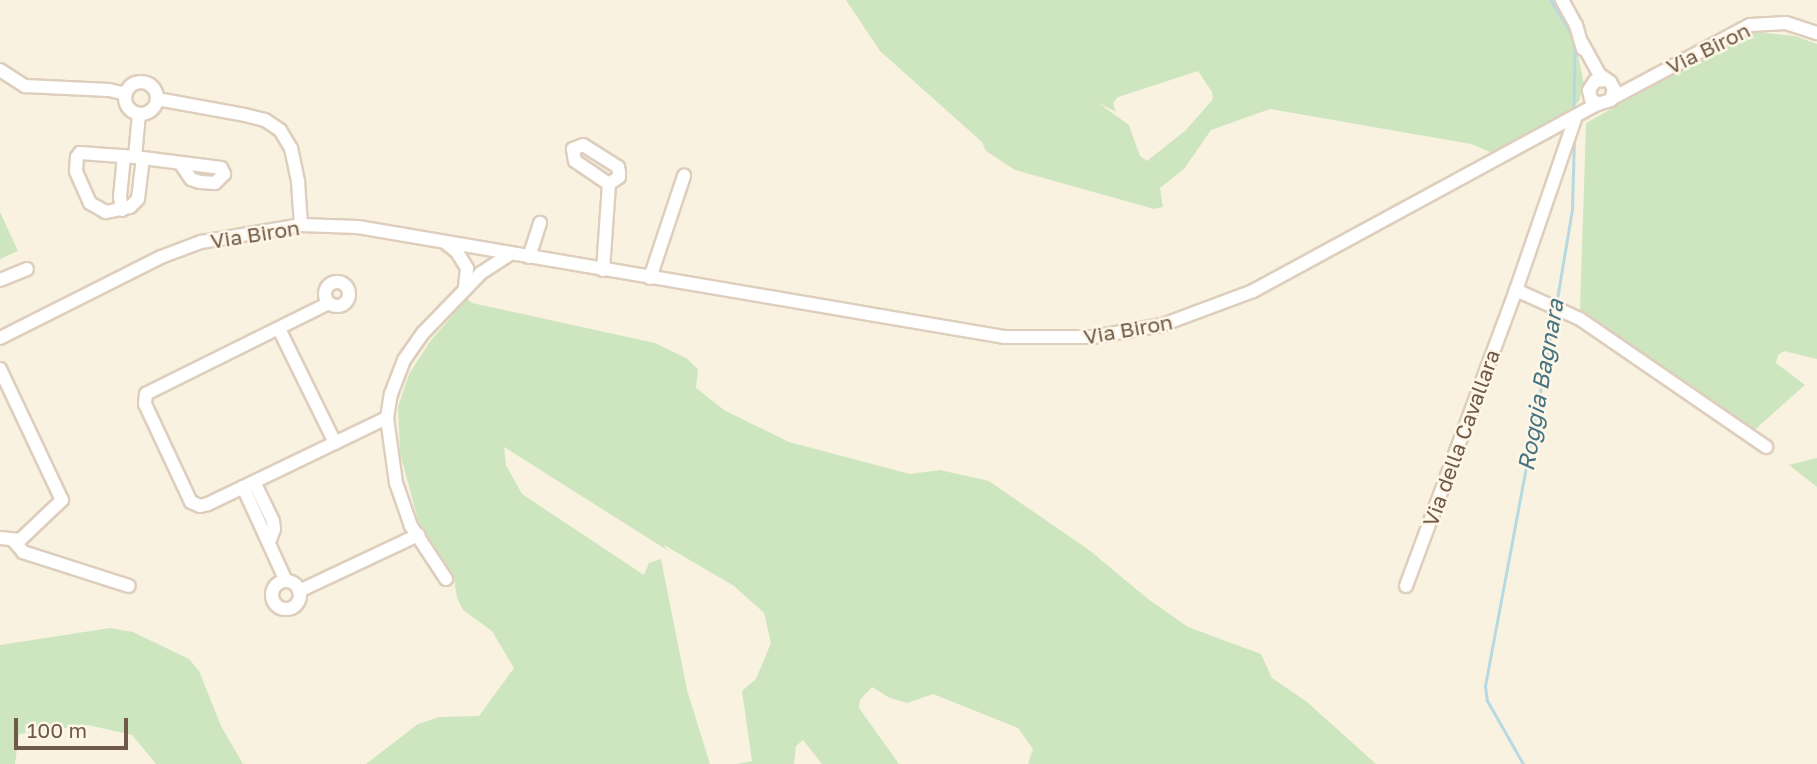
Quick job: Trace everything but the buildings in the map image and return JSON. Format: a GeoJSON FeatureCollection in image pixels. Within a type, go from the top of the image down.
{"type":"FeatureCollection","features":[{"type":"Feature","properties":{"kind":"street"},"geometry":{"type":"LineString","coordinates":[[1562,0],[1594,67],[1614,89],[1613,98],[1605,104],[1598,104],[1590,90],[1582,43]]}},
{"type":"Feature","properties":{"kind":"street","name":"Via Biron"},"geometry":{"type":"LineString","coordinates":[[1613,98],[1751,25],[1786,23],[1817,33]]}},
{"type":"Feature","properties":{"kind":"street"},"geometry":{"type":"LineString","coordinates":[[0,70],[26,86],[109,90],[126,94]]}},
{"type":"Feature","properties":{"kind":"street"},"geometry":{"type":"LineString","coordinates":[[1590,90],[1595,81],[1607,81]]}},
{"type":"Feature","properties":{"kind":"street","name":"Via Biron"},"geometry":{"type":"LineString","coordinates":[[1607,81],[1642,81]]}},
{"type":"Feature","properties":{"kind":"street"},"geometry":{"type":"LineString","coordinates":[[141,82],[151,85],[158,99],[152,110],[139,114],[128,107],[126,94],[131,85],[141,82]]}},
{"type":"Feature","properties":{"kind":"street","name":"Via Biron"},"geometry":{"type":"LineString","coordinates":[[1565,123],[1584,104],[1590,90]]}},
{"type":"Feature","properties":{"kind":"street"},"geometry":{"type":"LineString","coordinates":[[158,99],[246,115],[265,120],[280,130],[291,148],[298,182],[302,225]]}},
{"type":"Feature","properties":{"kind":"street","name":"Via Biron"},"geometry":{"type":"LineString","coordinates":[[0,338],[161,257],[201,242],[302,225],[358,227],[1004,337],[1093,338],[1135,331],[1189,317],[1253,291],[1598,104]]}},
{"type":"Feature","properties":{"kind":"street"},"geometry":{"type":"LineString","coordinates":[[139,114],[134,157],[138,199],[122,210],[106,212],[90,203],[76,171],[80,153],[134,157],[181,164]]}},
{"type":"Feature","properties":{"kind":"street"},"geometry":{"type":"LineString","coordinates":[[1565,123],[1565,144]]}},
{"type":"Feature","properties":{"kind":"street","name":"Via della Cavallara"},"geometry":{"type":"LineString","coordinates":[[1406,586],[1516,290],[1565,144],[1565,123]]}},
{"type":"Feature","properties":{"kind":"street"},"geometry":{"type":"LineString","coordinates":[[122,210],[120,197],[134,157]]}},
{"type":"Feature","properties":{"kind":"street"},"geometry":{"type":"LineString","coordinates":[[650,278],[684,176]]}},
{"type":"Feature","properties":{"kind":"street"},"geometry":{"type":"LineString","coordinates":[[603,270],[609,184]]}},
{"type":"Feature","properties":{"kind":"street"},"geometry":{"type":"LineString","coordinates":[[529,257],[540,223]]}},
{"type":"Feature","properties":{"kind":"street"},"geometry":{"type":"LineString","coordinates":[[446,243],[457,252],[467,268]]}},
{"type":"Feature","properties":{"kind":"street"},"geometry":{"type":"LineString","coordinates":[[465,288],[467,268],[478,249]]}},
{"type":"Feature","properties":{"kind":"street"},"geometry":{"type":"LineString","coordinates":[[478,249],[481,273]]}},
{"type":"Feature","properties":{"kind":"street"},"geometry":{"type":"LineString","coordinates":[[446,579],[405,511],[396,483],[387,418],[391,394],[404,360],[424,333],[481,273],[509,254]]}},
{"type":"Feature","properties":{"kind":"street"},"geometry":{"type":"LineString","coordinates":[[0,280],[27,269]]}},
{"type":"Feature","properties":{"kind":"street"},"geometry":{"type":"LineString","coordinates":[[1516,290],[1580,319],[1766,447]]}},
{"type":"Feature","properties":{"kind":"street"},"geometry":{"type":"LineString","coordinates":[[329,303],[151,390],[144,398],[191,502],[200,506],[208,504],[387,418]]}},
{"type":"Feature","properties":{"kind":"street"},"geometry":{"type":"LineString","coordinates":[[279,329],[335,443]]}},
{"type":"Feature","properties":{"kind":"street"},"geometry":{"type":"LineString","coordinates":[[0,369],[62,500],[20,540],[7,539]]}},
{"type":"Feature","properties":{"kind":"street"},"geometry":{"type":"LineString","coordinates":[[248,485],[273,521],[274,529],[270,540],[286,581]]}},
{"type":"Feature","properties":{"kind":"street"},"geometry":{"type":"LineString","coordinates":[[299,591],[418,535]]}},
{"type":"Feature","properties":{"kind":"street"},"geometry":{"type":"LineString","coordinates":[[7,539],[23,552],[129,586]]}},
{"type":"Feature","properties":{"kind":"street"},"geometry":{"type":"LineString","coordinates":[[286,581],[294,584],[299,591],[299,600],[293,607],[284,609],[275,605],[271,597],[274,587],[286,581]]}},
{"type":"Feature","properties":{"kind":"green space"},"geometry":{"type":"Polygon","coordinates":[[[846,0],[1556,0],[1573,32],[1584,84],[1579,101],[1568,112],[1495,154],[1471,144],[1270,109],[1211,130],[1184,169],[1160,188],[1163,207],[1154,209],[1015,170],[986,151],[982,142],[880,51],[846,0]],[[1198,71],[1118,97],[1113,103],[1116,112],[1097,102],[1129,125],[1140,156],[1147,161],[1186,130],[1213,99],[1212,92],[1198,71]]]}},
{"type":"Feature","properties":{"kind":"green space"},"geometry":{"type":"Polygon","coordinates":[[[1756,32],[1795,36],[1817,44],[1817,359],[1784,351],[1778,355],[1776,363],[1805,385],[1752,432],[1584,317],[1580,309],[1586,123],[1742,36],[1756,32]]]}},
{"type":"Feature","properties":{"kind":"green space"},"geometry":{"type":"Polygon","coordinates":[[[0,212],[18,251],[0,259],[0,212]]]}},
{"type":"Feature","properties":{"kind":"green space"},"geometry":{"type":"Polygon","coordinates":[[[467,299],[472,303],[655,343],[686,358],[698,369],[696,388],[724,410],[789,442],[910,474],[940,470],[989,481],[1089,550],[1148,599],[1188,627],[1261,654],[1272,678],[1307,702],[1376,764],[1028,764],[1033,749],[1018,728],[933,694],[907,703],[890,698],[872,687],[860,700],[859,708],[899,764],[822,764],[803,740],[796,746],[794,764],[737,764],[752,761],[742,691],[756,679],[771,643],[764,613],[734,586],[664,545],[667,550],[504,447],[506,465],[522,494],[644,575],[649,563],[661,559],[687,690],[710,764],[366,764],[418,724],[440,717],[479,716],[514,668],[492,631],[463,610],[457,598],[454,579],[418,520],[400,453],[398,407],[409,374],[431,340],[467,299]]]}},
{"type":"Feature","properties":{"kind":"green space"},"geometry":{"type":"Polygon","coordinates":[[[1817,458],[1817,487],[1789,465],[1817,458]]]}},
{"type":"Feature","properties":{"kind":"green space"},"geometry":{"type":"Polygon","coordinates":[[[110,628],[133,632],[189,659],[199,671],[221,726],[243,764],[156,764],[132,735],[88,725],[19,734],[15,764],[0,764],[0,645],[110,628]]]}},
{"type":"Feature","properties":{"kind":"waterway","name":"Roggia Bagnara"},"geometry":{"type":"LineString","coordinates":[[1551,0],[1575,40],[1574,110]]}},
{"type":"Feature","properties":{"kind":"waterway","name":"Roggia Bagnara"},"geometry":{"type":"LineString","coordinates":[[1556,305],[1572,209],[1574,138]]}},
{"type":"Feature","properties":{"kind":"waterway","name":"Roggia Bagnara"},"geometry":{"type":"LineString","coordinates":[[1523,764],[1487,701],[1485,686],[1555,312]]}}]}
